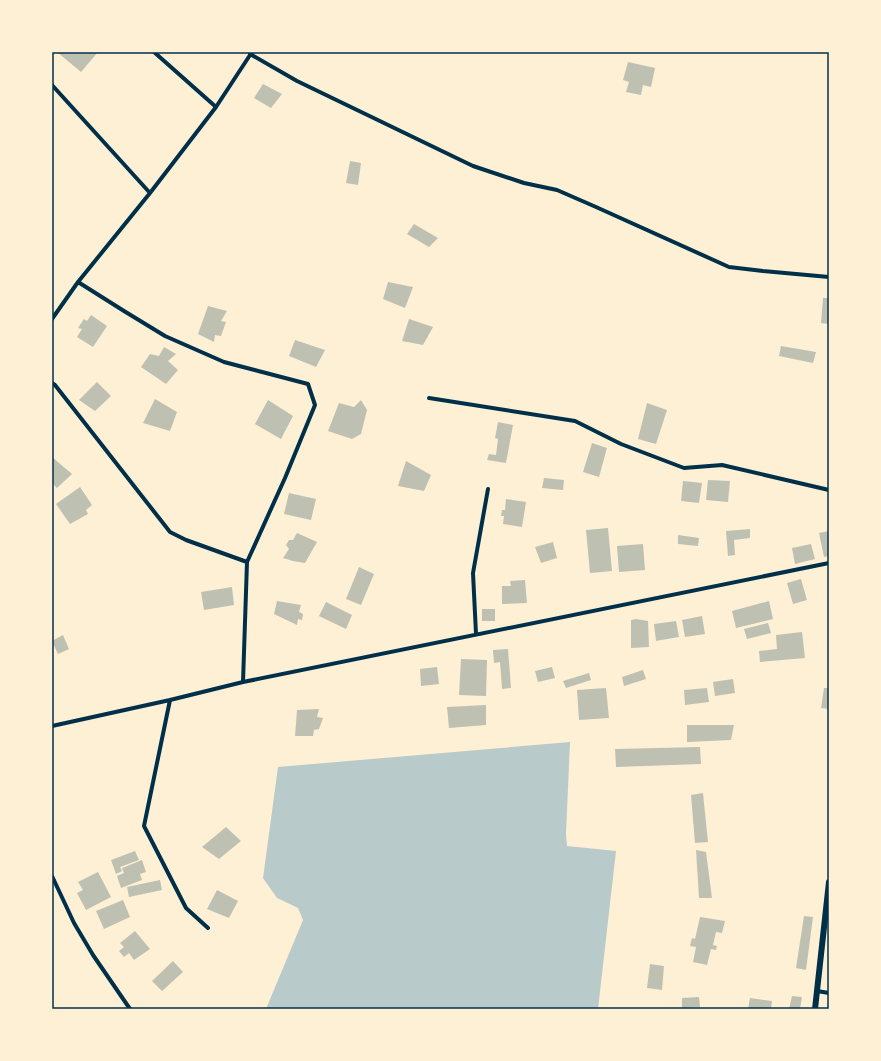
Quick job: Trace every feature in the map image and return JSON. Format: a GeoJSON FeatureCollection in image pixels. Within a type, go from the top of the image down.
{"type":"FeatureCollection","features":[{"type":"Feature","properties":{"kind":"main road"},"geometry":{"type":"LineString","coordinates":[[815,1009],[829,882]]}},
{"type":"Feature","properties":{"kind":"street"},"geometry":{"type":"LineString","coordinates":[[154,52],[216,107]]}},
{"type":"Feature","properties":{"kind":"street"},"geometry":{"type":"LineString","coordinates":[[52,319],[78,282],[150,193],[216,107],[251,53],[298,81],[473,166],[524,183],[557,190],[729,267],[829,277]]}},
{"type":"Feature","properties":{"kind":"street"},"geometry":{"type":"LineString","coordinates":[[52,85],[150,193]]}},
{"type":"Feature","properties":{"kind":"street"},"geometry":{"type":"LineString","coordinates":[[78,282],[124,312],[165,336],[224,362],[308,384],[315,405],[285,478],[247,562],[243,682]]}},
{"type":"Feature","properties":{"kind":"street"},"geometry":{"type":"LineString","coordinates":[[52,383],[170,532],[186,540],[247,562]]}},
{"type":"Feature","properties":{"kind":"street"},"geometry":{"type":"LineString","coordinates":[[429,398],[575,421],[621,444],[684,468],[722,465],[829,490]]}},
{"type":"Feature","properties":{"kind":"street"},"geometry":{"type":"LineString","coordinates":[[476,634],[472,573],[488,489]]}},
{"type":"Feature","properties":{"kind":"street"},"geometry":{"type":"LineString","coordinates":[[52,726],[243,682],[829,562]]}},
{"type":"Feature","properties":{"kind":"street"},"geometry":{"type":"LineString","coordinates":[[170,700],[144,826],[186,908],[208,928]]}},
{"type":"Feature","properties":{"kind":"street"},"geometry":{"type":"LineString","coordinates":[[52,876],[74,923],[93,956],[130,1009]]}},
{"type":"Feature","properties":{"kind":"street"},"geometry":{"type":"LineString","coordinates":[[817,991],[829,993]]}},
{"type":"Feature","properties":{"kind":"shaded area"},"geometry":{"type":"Polygon","coordinates":[[[570,742],[566,834],[567,846],[616,851],[598,1009],[266,1009],[303,920],[298,908],[277,898],[263,878],[278,767],[570,742]]]}},
{"type":"Feature","properties":{"kind":"building"},"geometry":{"type":"Polygon","coordinates":[[[57,52],[98,52],[81,72],[57,52]]]}},
{"type":"Feature","properties":{"kind":"building"},"geometry":{"type":"Polygon","coordinates":[[[628,62],[655,68],[651,87],[643,85],[641,95],[626,92],[629,82],[623,80],[628,62]]]}},
{"type":"Feature","properties":{"kind":"building"},"geometry":{"type":"Polygon","coordinates":[[[263,84],[282,94],[271,108],[254,98],[263,84]]]}},
{"type":"Feature","properties":{"kind":"building"},"geometry":{"type":"Polygon","coordinates":[[[350,161],[361,163],[358,185],[346,183],[350,161]]]}},
{"type":"Feature","properties":{"kind":"building"},"geometry":{"type":"Polygon","coordinates":[[[414,224],[438,238],[429,247],[407,234],[414,224]]]}},
{"type":"Feature","properties":{"kind":"building"},"geometry":{"type":"Polygon","coordinates":[[[388,282],[413,287],[405,308],[383,299],[388,282]]]}},
{"type":"Feature","properties":{"kind":"building"},"geometry":{"type":"Polygon","coordinates":[[[823,298],[829,298],[829,324],[821,323],[823,298]]]}},
{"type":"Feature","properties":{"kind":"building"},"geometry":{"type":"Polygon","coordinates":[[[208,306],[227,311],[221,321],[226,322],[221,336],[215,335],[214,342],[198,334],[208,306]]]}},
{"type":"Feature","properties":{"kind":"building"},"geometry":{"type":"Polygon","coordinates":[[[91,315],[107,326],[93,347],[77,337],[82,329],[78,328],[84,319],[87,321],[91,315]]]}},
{"type":"Feature","properties":{"kind":"building"},"geometry":{"type":"Polygon","coordinates":[[[409,319],[433,327],[423,345],[402,341],[409,319]]]}},
{"type":"Feature","properties":{"kind":"building"},"geometry":{"type":"Polygon","coordinates":[[[295,340],[325,350],[316,367],[289,356],[295,340]]]}},
{"type":"Feature","properties":{"kind":"building"},"geometry":{"type":"Polygon","coordinates":[[[781,346],[816,352],[813,363],[779,356],[781,346]]]}},
{"type":"Feature","properties":{"kind":"building"},"geometry":{"type":"Polygon","coordinates":[[[164,347],[176,354],[168,361],[178,370],[166,384],[141,367],[150,354],[159,356],[164,347]]]}},
{"type":"Feature","properties":{"kind":"building"},"geometry":{"type":"Polygon","coordinates":[[[97,382],[111,396],[95,411],[79,400],[97,382]]]}},
{"type":"Feature","properties":{"kind":"building"},"geometry":{"type":"Polygon","coordinates":[[[155,399],[177,412],[170,431],[143,423],[155,399]]]}},
{"type":"Feature","properties":{"kind":"building"},"geometry":{"type":"Polygon","coordinates":[[[268,400],[293,416],[281,439],[255,424],[268,400]]]}},
{"type":"Feature","properties":{"kind":"building"},"geometry":{"type":"Polygon","coordinates":[[[361,400],[367,410],[361,434],[352,439],[328,431],[339,403],[354,407],[361,400]]]}},
{"type":"Feature","properties":{"kind":"building"},"geometry":{"type":"Polygon","coordinates":[[[647,403],[667,410],[656,444],[638,439],[647,403]]]}},
{"type":"Feature","properties":{"kind":"building"},"geometry":{"type":"Polygon","coordinates":[[[498,422],[513,425],[506,463],[487,460],[489,454],[496,455],[498,439],[495,438],[498,422]]]}},
{"type":"Feature","properties":{"kind":"building"},"geometry":{"type":"Polygon","coordinates":[[[592,443],[607,448],[599,477],[583,472],[592,443]]]}},
{"type":"Feature","properties":{"kind":"building"},"geometry":{"type":"Polygon","coordinates":[[[52,457],[72,474],[57,488],[52,483],[52,457]]]}},
{"type":"Feature","properties":{"kind":"building"},"geometry":{"type":"Polygon","coordinates":[[[406,461],[431,475],[424,491],[398,486],[406,461]]]}},
{"type":"Feature","properties":{"kind":"building"},"geometry":{"type":"Polygon","coordinates":[[[544,478],[564,480],[563,490],[542,488],[544,478]]]}},
{"type":"Feature","properties":{"kind":"building"},"geometry":{"type":"Polygon","coordinates":[[[708,480],[730,481],[728,502],[706,500],[708,480]]]}},
{"type":"Feature","properties":{"kind":"building"},"geometry":{"type":"Polygon","coordinates":[[[683,481],[702,483],[699,503],[681,501],[683,481]]]}},
{"type":"Feature","properties":{"kind":"building"},"geometry":{"type":"Polygon","coordinates":[[[80,487],[92,505],[86,510],[88,514],[70,524],[56,504],[80,487]]]}},
{"type":"Feature","properties":{"kind":"building"},"geometry":{"type":"Polygon","coordinates":[[[289,493],[316,499],[311,520],[284,514],[289,493]]]}},
{"type":"Feature","properties":{"kind":"building"},"geometry":{"type":"Polygon","coordinates":[[[506,499],[526,502],[522,527],[503,524],[504,516],[501,516],[502,510],[505,510],[506,499]]]}},
{"type":"Feature","properties":{"kind":"building"},"geometry":{"type":"Polygon","coordinates":[[[608,528],[612,571],[590,573],[586,530],[608,528]]]}},
{"type":"Feature","properties":{"kind":"building"},"geometry":{"type":"Polygon","coordinates":[[[750,529],[750,538],[734,540],[735,555],[728,556],[726,531],[750,529]]]}},
{"type":"Feature","properties":{"kind":"building"},"geometry":{"type":"Polygon","coordinates":[[[829,531],[829,556],[824,557],[819,533],[829,531]]]}},
{"type":"Feature","properties":{"kind":"building"},"geometry":{"type":"Polygon","coordinates":[[[297,533],[317,542],[305,563],[283,558],[289,549],[286,545],[289,540],[293,540],[297,533]]]}},
{"type":"Feature","properties":{"kind":"building"},"geometry":{"type":"Polygon","coordinates":[[[678,535],[699,538],[698,546],[678,544],[678,535]]]}},
{"type":"Feature","properties":{"kind":"building"},"geometry":{"type":"Polygon","coordinates":[[[553,542],[557,558],[541,563],[535,547],[553,542]]]}},
{"type":"Feature","properties":{"kind":"building"},"geometry":{"type":"Polygon","coordinates":[[[643,544],[645,570],[619,572],[617,546],[643,544]]]}},
{"type":"Feature","properties":{"kind":"building"},"geometry":{"type":"Polygon","coordinates":[[[811,544],[815,559],[795,564],[792,548],[811,544]]]}},
{"type":"Feature","properties":{"kind":"building"},"geometry":{"type":"Polygon","coordinates":[[[359,567],[374,574],[361,605],[346,599],[359,567]]]}},
{"type":"Feature","properties":{"kind":"building"},"geometry":{"type":"Polygon","coordinates":[[[801,579],[807,600],[793,604],[787,583],[801,579]]]}},
{"type":"Feature","properties":{"kind":"building"},"geometry":{"type":"Polygon","coordinates":[[[525,580],[527,603],[502,604],[502,586],[511,586],[510,581],[525,580]]]}},
{"type":"Feature","properties":{"kind":"building"},"geometry":{"type":"Polygon","coordinates":[[[232,587],[234,605],[204,610],[201,592],[232,587]]]}},
{"type":"Feature","properties":{"kind":"building"},"geometry":{"type":"Polygon","coordinates":[[[277,601],[301,605],[299,612],[303,614],[302,620],[298,619],[297,625],[274,614],[277,601]]]}},
{"type":"Feature","properties":{"kind":"building"},"geometry":{"type":"Polygon","coordinates":[[[769,601],[773,619],[736,628],[732,611],[769,601]]]}},
{"type":"Feature","properties":{"kind":"building"},"geometry":{"type":"Polygon","coordinates":[[[326,602],[352,615],[346,629],[319,616],[326,602]]]}},
{"type":"Feature","properties":{"kind":"building"},"geometry":{"type":"Polygon","coordinates":[[[482,609],[495,609],[495,621],[482,621],[482,609]]]}},
{"type":"Feature","properties":{"kind":"building"},"geometry":{"type":"Polygon","coordinates":[[[702,616],[705,634],[685,637],[682,620],[702,616]]]}},
{"type":"Feature","properties":{"kind":"building"},"geometry":{"type":"Polygon","coordinates":[[[636,619],[648,621],[649,647],[631,648],[631,620],[636,619]]]}},
{"type":"Feature","properties":{"kind":"building"},"geometry":{"type":"Polygon","coordinates":[[[676,621],[679,637],[656,641],[654,624],[676,621]]]}},
{"type":"Feature","properties":{"kind":"building"},"geometry":{"type":"Polygon","coordinates":[[[768,623],[771,633],[747,639],[744,629],[768,623]]]}},
{"type":"Feature","properties":{"kind":"building"},"geometry":{"type":"Polygon","coordinates":[[[802,632],[805,658],[760,662],[759,651],[777,649],[776,635],[802,632]]]}},
{"type":"Feature","properties":{"kind":"building"},"geometry":{"type":"Polygon","coordinates":[[[63,635],[69,649],[58,654],[52,641],[63,635]]]}},
{"type":"Feature","properties":{"kind":"building"},"geometry":{"type":"Polygon","coordinates":[[[508,649],[511,688],[502,689],[500,662],[494,663],[493,650],[508,649]]]}},
{"type":"Feature","properties":{"kind":"building"},"geometry":{"type":"Polygon","coordinates":[[[461,659],[487,660],[486,696],[459,695],[461,659]]]}},
{"type":"Feature","properties":{"kind":"building"},"geometry":{"type":"Polygon","coordinates":[[[437,667],[439,684],[421,686],[420,669],[437,667]]]}},
{"type":"Feature","properties":{"kind":"building"},"geometry":{"type":"Polygon","coordinates":[[[552,667],[555,678],[538,682],[535,671],[552,667]]]}},
{"type":"Feature","properties":{"kind":"building"},"geometry":{"type":"Polygon","coordinates":[[[643,670],[646,679],[624,686],[622,677],[643,670]]]}},
{"type":"Feature","properties":{"kind":"building"},"geometry":{"type":"Polygon","coordinates":[[[589,673],[591,680],[566,688],[563,681],[589,673]]]}},
{"type":"Feature","properties":{"kind":"building"},"geometry":{"type":"Polygon","coordinates":[[[733,679],[735,693],[715,696],[713,682],[733,679]]]}},
{"type":"Feature","properties":{"kind":"building"},"geometry":{"type":"Polygon","coordinates":[[[606,688],[609,718],[579,720],[577,690],[606,688]]]}},
{"type":"Feature","properties":{"kind":"building"},"geometry":{"type":"Polygon","coordinates":[[[707,688],[709,702],[685,705],[684,690],[707,688]]]}},
{"type":"Feature","properties":{"kind":"building"},"geometry":{"type":"Polygon","coordinates":[[[824,688],[829,688],[829,709],[821,708],[824,688]]]}},
{"type":"Feature","properties":{"kind":"building"},"geometry":{"type":"Polygon","coordinates":[[[486,705],[486,725],[449,728],[447,707],[486,705]]]}},
{"type":"Feature","properties":{"kind":"building"},"geometry":{"type":"Polygon","coordinates":[[[319,709],[317,717],[323,718],[319,729],[314,730],[313,736],[295,736],[297,710],[319,709]]]}},
{"type":"Feature","properties":{"kind":"building"},"geometry":{"type":"Polygon","coordinates":[[[687,725],[734,725],[731,740],[687,742],[687,725]]]}},
{"type":"Feature","properties":{"kind":"building"},"geometry":{"type":"Polygon","coordinates":[[[700,747],[701,764],[616,767],[615,749],[700,747]]]}},
{"type":"Feature","properties":{"kind":"building"},"geometry":{"type":"Polygon","coordinates":[[[703,793],[708,842],[695,843],[691,795],[703,793]]]}},
{"type":"Feature","properties":{"kind":"building"},"geometry":{"type":"Polygon","coordinates":[[[226,827],[241,841],[219,859],[202,847],[226,827]]]}},
{"type":"Feature","properties":{"kind":"building"},"geometry":{"type":"Polygon","coordinates":[[[696,850],[706,852],[712,898],[699,898],[696,850]]]}},
{"type":"Feature","properties":{"kind":"building"},"geometry":{"type":"Polygon","coordinates":[[[135,851],[139,860],[120,867],[122,871],[116,874],[111,860],[135,851]]]}},
{"type":"Feature","properties":{"kind":"building"},"geometry":{"type":"Polygon","coordinates":[[[142,860],[146,872],[140,874],[142,880],[121,888],[117,876],[124,873],[122,868],[142,860]]]}},
{"type":"Feature","properties":{"kind":"building"},"geometry":{"type":"Polygon","coordinates":[[[98,872],[111,897],[86,910],[77,893],[83,890],[78,882],[98,872]]]}},
{"type":"Feature","properties":{"kind":"building"},"geometry":{"type":"Polygon","coordinates":[[[160,880],[162,890],[129,897],[127,887],[160,880]]]}},
{"type":"Feature","properties":{"kind":"building"},"geometry":{"type":"Polygon","coordinates":[[[217,890],[238,901],[229,918],[207,909],[217,890]]]}},
{"type":"Feature","properties":{"kind":"building"},"geometry":{"type":"Polygon","coordinates":[[[123,900],[130,917],[104,929],[96,911],[123,900]]]}},
{"type":"Feature","properties":{"kind":"building"},"geometry":{"type":"Polygon","coordinates":[[[804,916],[813,917],[806,970],[796,968],[804,916]]]}},
{"type":"Feature","properties":{"kind":"building"},"geometry":{"type":"Polygon","coordinates":[[[700,917],[725,921],[722,933],[716,932],[713,945],[717,946],[716,950],[711,949],[707,965],[693,962],[696,947],[690,946],[692,938],[695,939],[700,917]]]}},
{"type":"Feature","properties":{"kind":"building"},"geometry":{"type":"Polygon","coordinates":[[[135,931],[150,949],[134,960],[129,953],[124,957],[119,951],[124,947],[120,943],[135,931]]]}},
{"type":"Feature","properties":{"kind":"building"},"geometry":{"type":"Polygon","coordinates":[[[173,961],[183,972],[162,991],[152,981],[173,961]]]}},
{"type":"Feature","properties":{"kind":"building"},"geometry":{"type":"Polygon","coordinates":[[[650,964],[664,966],[662,990],[647,988],[650,964]]]}},
{"type":"Feature","properties":{"kind":"building"},"geometry":{"type":"Polygon","coordinates":[[[792,996],[802,997],[800,1009],[789,1009],[792,996]]]}},
{"type":"Feature","properties":{"kind":"building"},"geometry":{"type":"Polygon","coordinates":[[[699,997],[700,1007],[682,1008],[682,998],[699,997]]]}},
{"type":"Feature","properties":{"kind":"building"},"geometry":{"type":"Polygon","coordinates":[[[750,998],[772,1001],[771,1009],[748,1009],[750,998]]]}}]}
